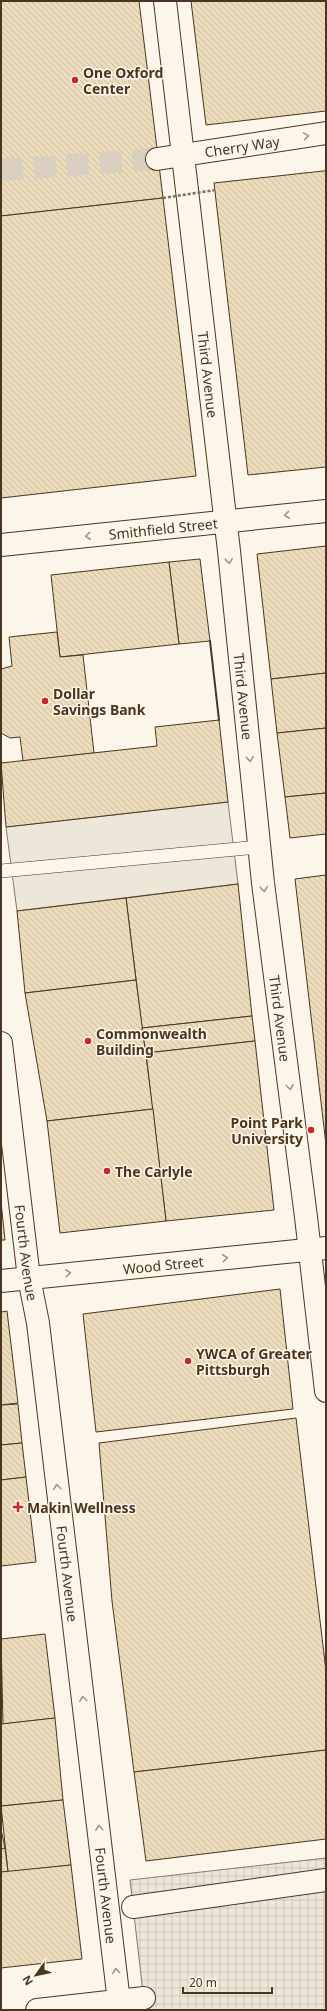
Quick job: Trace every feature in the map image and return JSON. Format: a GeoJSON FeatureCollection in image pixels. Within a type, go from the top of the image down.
{"type":"FeatureCollection","features":[{"type":"Feature","properties":{"kind":"street","name":"Third Avenue"},"geometry":{"type":"LineString","coordinates":[[165,1],[225,522],[259,847],[318,1249],[326,1391]]}},
{"type":"Feature","properties":{"kind":"street","name":"Cherry Way"},"geometry":{"type":"LineString","coordinates":[[157,159],[326,133]]}},
{"type":"Feature","properties":{"kind":"street","name":"Smithfield Street"},"geometry":{"type":"LineString","coordinates":[[1,545],[326,511]]}},
{"type":"Feature","properties":{"kind":"street","name":"Fourth Avenue"},"geometry":{"type":"LineString","coordinates":[[1,1043],[29,1278],[38,1323],[119,2006]]}},
{"type":"Feature","properties":{"kind":"street","name":"Wood Street"},"geometry":{"type":"LineString","coordinates":[[1,1281],[318,1249]]}},
{"type":"Feature","properties":{"kind":"street"},"geometry":{"type":"LineString","coordinates":[[133,1906],[326,1880]]}},
{"type":"Feature","properties":{"kind":"street"},"geometry":{"type":"LineString","coordinates":[[36,2010],[119,2006],[144,1998]]}},
{"type":"Feature","properties":{"kind":"lane"},"geometry":{"type":"LineString","coordinates":[[1,871],[259,847]]}},
{"type":"Feature","properties":{"kind":"path"},"geometry":{"type":"LineString","coordinates":[[163,198],[215,190]]}},
{"type":"Feature","properties":{"kind":"shaded area"},"geometry":{"type":"Polygon","coordinates":[[[228,802],[238,884],[17,911],[6,827],[228,802]]]}},
{"type":"Feature","properties":{"kind":"shaded area"},"geometry":{"type":"Polygon","coordinates":[[[326,1858],[326,2010],[145,2010],[130,1880],[326,1858]]]}},
{"type":"Feature","properties":{"kind":"building","name":"One Oxford Center"},"geometry":{"type":"Polygon","coordinates":[[[1,1],[139,1],[163,198],[1,216],[1,1]]]}},
{"type":"Feature","properties":{"kind":"building"},"geometry":{"type":"Polygon","coordinates":[[[191,1],[326,1],[326,111],[206,125],[191,1]]]}},
{"type":"Feature","properties":{"kind":"building"},"geometry":{"type":"Polygon","coordinates":[[[326,171],[326,467],[248,475],[214,183],[326,171]]]}},
{"type":"Feature","properties":{"kind":"building"},"geometry":{"type":"Polygon","coordinates":[[[163,198],[196,476],[1,498],[1,216],[163,198]]]}},
{"type":"Feature","properties":{"kind":"building"},"geometry":{"type":"Polygon","coordinates":[[[326,546],[326,673],[271,679],[257,554],[326,546]]]}},
{"type":"Feature","properties":{"kind":"building"},"geometry":{"type":"Polygon","coordinates":[[[200,559],[210,641],[179,644],[169,562],[200,559]]]}},
{"type":"Feature","properties":{"kind":"building"},"geometry":{"type":"Polygon","coordinates":[[[169,562],[179,644],[60,657],[51,575],[169,562]]]}},
{"type":"Feature","properties":{"kind":"building","name":"Dollar Savings Bank"},"geometry":{"type":"Polygon","coordinates":[[[57,632],[60,657],[83,655],[94,753],[23,761],[20,737],[10,738],[1,733],[1,669],[12,666],[9,637],[57,632]]]}},
{"type":"Feature","properties":{"kind":"building"},"geometry":{"type":"Polygon","coordinates":[[[326,673],[326,728],[277,733],[271,679],[326,673]]]}},
{"type":"Feature","properties":{"kind":"building"},"geometry":{"type":"Polygon","coordinates":[[[219,720],[228,802],[6,827],[1,763],[157,746],[155,727],[219,720]]]}},
{"type":"Feature","properties":{"kind":"building"},"geometry":{"type":"Polygon","coordinates":[[[326,728],[326,793],[285,797],[277,733],[326,728]]]}},
{"type":"Feature","properties":{"kind":"building"},"geometry":{"type":"Polygon","coordinates":[[[326,793],[326,834],[290,838],[285,797],[326,793]]]}},
{"type":"Feature","properties":{"kind":"building"},"geometry":{"type":"Polygon","coordinates":[[[326,875],[326,1145],[295,879],[326,875]]]}},
{"type":"Feature","properties":{"kind":"building"},"geometry":{"type":"Polygon","coordinates":[[[238,884],[252,1016],[142,1028],[126,898],[238,884]]]}},
{"type":"Feature","properties":{"kind":"building"},"geometry":{"type":"Polygon","coordinates":[[[126,898],[136,980],[25,993],[17,911],[126,898]]]}},
{"type":"Feature","properties":{"kind":"building","name":"Commonwealth Building"},"geometry":{"type":"Polygon","coordinates":[[[136,980],[153,1109],[47,1121],[25,993],[136,980]]]}},
{"type":"Feature","properties":{"kind":"building"},"geometry":{"type":"Polygon","coordinates":[[[252,1016],[255,1041],[146,1053],[142,1028],[252,1016]]]}},
{"type":"Feature","properties":{"kind":"building"},"geometry":{"type":"Polygon","coordinates":[[[255,1041],[274,1210],[166,1221],[146,1053],[255,1041]]]}},
{"type":"Feature","properties":{"kind":"building","name":"The Carlyle"},"geometry":{"type":"Polygon","coordinates":[[[153,1109],[166,1221],[60,1233],[47,1121],[153,1109]]]}},
{"type":"Feature","properties":{"kind":"building"},"geometry":{"type":"Polygon","coordinates":[[[1,1202],[5,1240],[1,1240],[1,1202]]]}},
{"type":"Feature","properties":{"kind":"building","name":"YWCA of Greater Pittsburgh"},"geometry":{"type":"Polygon","coordinates":[[[280,1289],[293,1409],[96,1432],[83,1314],[280,1289]]]}},
{"type":"Feature","properties":{"kind":"building"},"geometry":{"type":"Polygon","coordinates":[[[7,1311],[18,1403],[1,1405],[1,1312],[7,1311]]]}},
{"type":"Feature","properties":{"kind":"building"},"geometry":{"type":"Polygon","coordinates":[[[18,1404],[22,1443],[1,1445],[1,1405],[18,1404]]]}},
{"type":"Feature","properties":{"kind":"building"},"geometry":{"type":"Polygon","coordinates":[[[296,1418],[326,1671],[326,1750],[134,1772],[112,1601],[99,1443],[296,1418]]]}},
{"type":"Feature","properties":{"kind":"building"},"geometry":{"type":"Polygon","coordinates":[[[22,1443],[26,1477],[1,1480],[1,1445],[22,1443]]]}},
{"type":"Feature","properties":{"kind":"building"},"geometry":{"type":"Polygon","coordinates":[[[26,1477],[36,1562],[1,1566],[1,1480],[26,1477]]]}},
{"type":"Feature","properties":{"kind":"building"},"geometry":{"type":"Polygon","coordinates":[[[45,1634],[55,1718],[3,1724],[1,1639],[45,1634]]]}},
{"type":"Feature","properties":{"kind":"building"},"geometry":{"type":"Polygon","coordinates":[[[55,1718],[63,1800],[1,1806],[1,1724],[55,1718]]]}},
{"type":"Feature","properties":{"kind":"building"},"geometry":{"type":"Polygon","coordinates":[[[326,1750],[326,1839],[146,1861],[134,1772],[326,1750]]]}},
{"type":"Feature","properties":{"kind":"building"},"geometry":{"type":"Polygon","coordinates":[[[63,1800],[71,1865],[8,1872],[1,1806],[63,1800]]]}},
{"type":"Feature","properties":{"kind":"building"},"geometry":{"type":"Polygon","coordinates":[[[1,1829],[5,1848],[1,1849],[1,1829]]]}},
{"type":"Feature","properties":{"kind":"building"},"geometry":{"type":"Polygon","coordinates":[[[5,1848],[8,1872],[1,1872],[1,1849],[5,1848]]]}},
{"type":"Feature","properties":{"kind":"building"},"geometry":{"type":"Polygon","coordinates":[[[71,1865],[82,1959],[1,1968],[1,1872],[71,1865]]]}},
{"type":"Feature","properties":{"kind":"tunnel"},"geometry":{"type":"LineString","coordinates":[[1,170],[157,159]]}},
{"type":"Feature","properties":{"kind":"wall"},"geometry":{"type":"LineString","coordinates":[[210,641],[219,720]]}},
{"type":"Feature","properties":{"kind":"place","name":"One Oxford Center"},"geometry":{"type":"Point","coordinates":[75,80]}},
{"type":"Feature","properties":{"kind":"place","name":"Dollar Savings Bank"},"geometry":{"type":"Point","coordinates":[45,701]}},
{"type":"Feature","properties":{"kind":"place","name":"Commonwealth Building"},"geometry":{"type":"Point","coordinates":[88,1041]}},
{"type":"Feature","properties":{"kind":"place","name":"Point Park University"},"geometry":{"type":"Point","coordinates":[311,1130]}},
{"type":"Feature","properties":{"kind":"place","name":"The Carlyle"},"geometry":{"type":"Point","coordinates":[107,1171]}},
{"type":"Feature","properties":{"kind":"place","name":"YWCA of Greater Pittsburgh"},"geometry":{"type":"Point","coordinates":[188,1361]}},
{"type":"Feature","properties":{"kind":"place","name":"Makin Wellness"},"geometry":{"type":"Point","coordinates":[18,1507]}}]}
